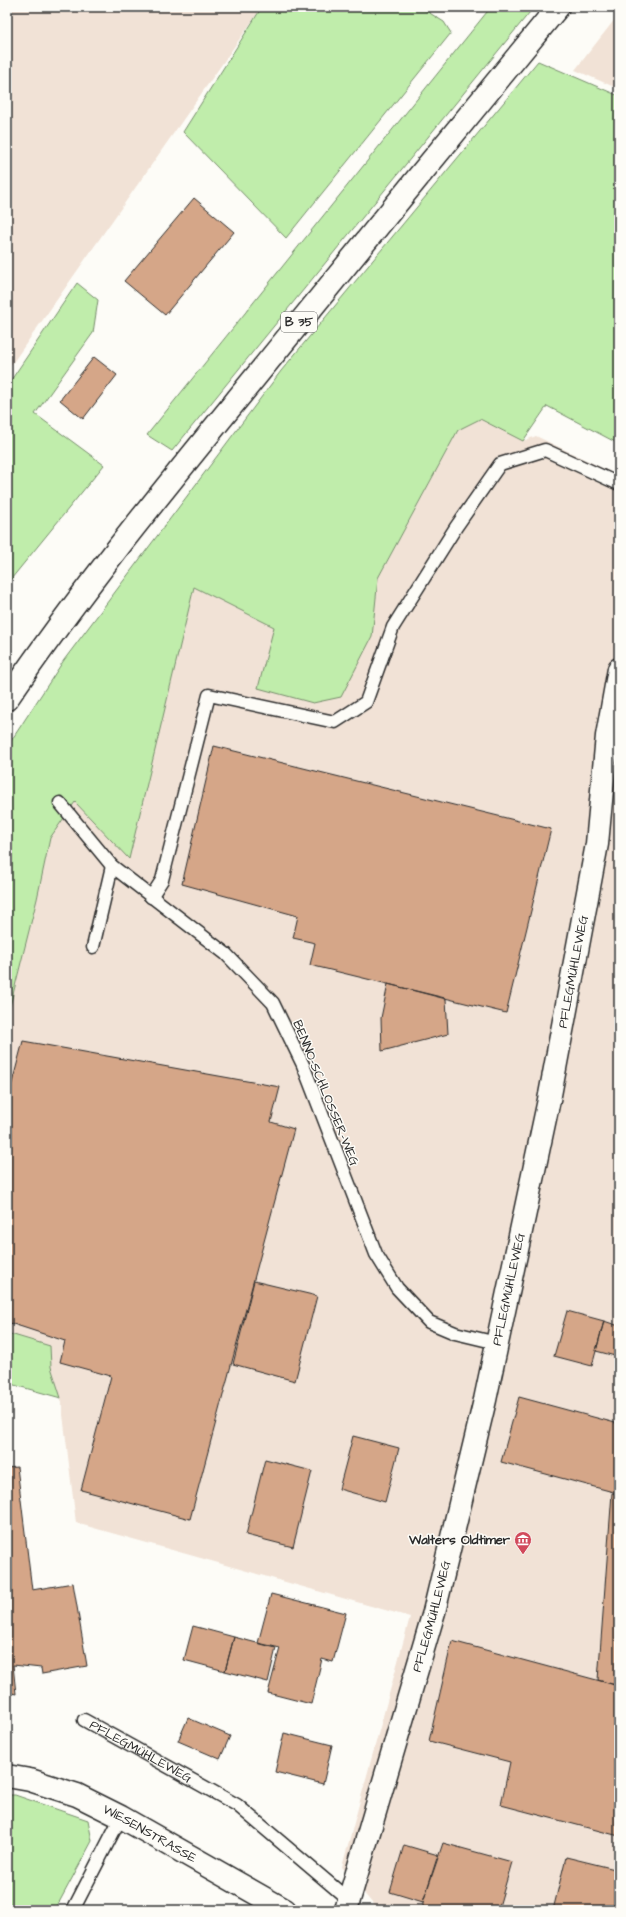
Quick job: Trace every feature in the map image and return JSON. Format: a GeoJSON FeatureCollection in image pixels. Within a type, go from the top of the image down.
{"type":"FeatureCollection","features":[{"type":"Feature","properties":{"kind":"street","name":"B 35"},"geometry":{"type":"LineString","coordinates":[[7,699],[46,641],[165,488],[413,182],[558,7]]}},
{"type":"Feature","properties":{"kind":"street","name":"PFLEGMÜHLEWEG"},"geometry":{"type":"LineString","coordinates":[[347,1905],[434,1612],[497,1343],[550,1095],[595,852],[607,736],[619,669]]}},
{"type":"Feature","properties":{"kind":"street","name":"WIESENSTRASSE"},"geometry":{"type":"LineString","coordinates":[[7,1776],[30,1780],[77,1795],[121,1817],[285,1910]]}},
{"type":"Feature","properties":{"kind":"lane"},"geometry":{"type":"LineString","coordinates":[[151,897],[162,880],[209,695],[335,722],[366,702],[393,627],[456,527],[500,464],[545,450],[619,484]]}},
{"type":"Feature","properties":{"kind":"lane","name":"BENNO-SCHLOSSER-WEG"},"geometry":{"type":"LineString","coordinates":[[60,803],[112,866],[226,954],[273,1003],[303,1065],[376,1254],[397,1288],[429,1322],[455,1333],[497,1343]]}},
{"type":"Feature","properties":{"kind":"lane"},"geometry":{"type":"LineString","coordinates":[[93,948],[112,866]]}},
{"type":"Feature","properties":{"kind":"lane","name":"PFLEGMÜHLEWEG"},"geometry":{"type":"LineString","coordinates":[[84,1720],[237,1805],[347,1905]]}},
{"type":"Feature","properties":{"kind":"lane"},"geometry":{"type":"LineString","coordinates":[[73,1910],[121,1817]]}},
{"type":"Feature","properties":{"kind":"shaded area"},"geometry":{"type":"Polygon","coordinates":[[[7,7],[262,7],[7,371],[7,7]]]}},
{"type":"Feature","properties":{"kind":"shaded area"},"geometry":{"type":"Polygon","coordinates":[[[619,14],[619,89],[575,70],[619,14]]]}},
{"type":"Feature","properties":{"kind":"shaded area"},"geometry":{"type":"Polygon","coordinates":[[[480,419],[523,441],[536,436],[619,476],[619,1910],[378,1910],[342,1867],[410,1617],[76,1523],[61,1398],[51,1367],[50,1347],[7,1333],[7,1018],[37,899],[50,838],[75,802],[129,858],[194,587],[274,627],[372,637],[378,578],[458,430],[480,419]]]}},
{"type":"Feature","properties":{"kind":"green space"},"geometry":{"type":"Polygon","coordinates":[[[262,7],[420,7],[444,22],[451,33],[286,238],[183,132],[262,7]]]}},
{"type":"Feature","properties":{"kind":"green space"},"geometry":{"type":"Polygon","coordinates":[[[491,7],[534,7],[172,451],[147,435],[491,7]]]}},
{"type":"Feature","properties":{"kind":"green space"},"geometry":{"type":"Polygon","coordinates":[[[538,61],[619,96],[619,444],[547,406],[523,441],[480,419],[458,430],[378,578],[372,637],[341,697],[313,703],[258,688],[274,627],[194,587],[129,859],[75,802],[50,838],[37,899],[7,1018],[7,747],[64,660],[281,371],[538,61]]]}},
{"type":"Feature","properties":{"kind":"green space"},"geometry":{"type":"Polygon","coordinates":[[[77,283],[98,300],[93,333],[35,414],[104,465],[7,584],[7,386],[77,283]]]}},
{"type":"Feature","properties":{"kind":"green space"},"geometry":{"type":"Polygon","coordinates":[[[7,1333],[50,1346],[51,1367],[61,1398],[7,1383],[7,1333]]]}},
{"type":"Feature","properties":{"kind":"green space"},"geometry":{"type":"Polygon","coordinates":[[[7,1795],[15,1795],[88,1820],[92,1841],[55,1910],[7,1910],[7,1795]]]}},
{"type":"Feature","properties":{"kind":"building"},"geometry":{"type":"Polygon","coordinates":[[[194,198],[234,232],[165,315],[124,281],[194,198]]]}},
{"type":"Feature","properties":{"kind":"building"},"geometry":{"type":"Polygon","coordinates":[[[94,357],[117,375],[83,419],[60,400],[94,357]]]}},
{"type":"Feature","properties":{"kind":"building"},"geometry":{"type":"Polygon","coordinates":[[[214,746],[551,829],[506,1013],[310,965],[315,943],[293,938],[298,916],[182,884],[214,746]]]}},
{"type":"Feature","properties":{"kind":"building"},"geometry":{"type":"Polygon","coordinates":[[[388,984],[446,999],[448,1034],[382,1051],[381,1018],[388,984]]]}},
{"type":"Feature","properties":{"kind":"building"},"geometry":{"type":"Polygon","coordinates":[[[23,1041],[280,1087],[271,1122],[294,1129],[190,1519],[81,1490],[111,1376],[60,1362],[65,1341],[7,1322],[7,1102],[23,1041]]]}},
{"type":"Feature","properties":{"kind":"building"},"geometry":{"type":"Polygon","coordinates":[[[254,1281],[317,1296],[295,1381],[233,1364],[254,1281]]]}},
{"type":"Feature","properties":{"kind":"building"},"geometry":{"type":"Polygon","coordinates":[[[567,1311],[604,1321],[592,1366],[554,1356],[567,1311]]]}},
{"type":"Feature","properties":{"kind":"building"},"geometry":{"type":"Polygon","coordinates":[[[604,1321],[619,1326],[619,1357],[596,1351],[604,1321]]]}},
{"type":"Feature","properties":{"kind":"building"},"geometry":{"type":"Polygon","coordinates":[[[519,1397],[619,1424],[619,1487],[617,1493],[501,1462],[519,1397]]]}},
{"type":"Feature","properties":{"kind":"building"},"geometry":{"type":"Polygon","coordinates":[[[353,1436],[399,1448],[385,1502],[339,1489],[353,1436]]]}},
{"type":"Feature","properties":{"kind":"building"},"geometry":{"type":"Polygon","coordinates":[[[265,1459],[312,1471],[293,1547],[246,1535],[265,1459]]]}},
{"type":"Feature","properties":{"kind":"building"},"geometry":{"type":"Polygon","coordinates":[[[17,1467],[32,1590],[73,1583],[87,1666],[42,1674],[41,1668],[13,1665],[16,1694],[7,1692],[7,1468],[17,1467]]]}},
{"type":"Feature","properties":{"kind":"building"},"geometry":{"type":"Polygon","coordinates":[[[612,1493],[619,1494],[619,1686],[598,1680],[612,1493]]]}},
{"type":"Feature","properties":{"kind":"building"},"geometry":{"type":"Polygon","coordinates":[[[271,1594],[346,1613],[333,1662],[322,1659],[311,1704],[268,1693],[280,1648],[258,1643],[271,1594]]]}},
{"type":"Feature","properties":{"kind":"building"},"geometry":{"type":"Polygon","coordinates":[[[193,1626],[234,1637],[225,1671],[184,1660],[193,1626]]]}},
{"type":"Feature","properties":{"kind":"building"},"geometry":{"type":"Polygon","coordinates":[[[234,1637],[276,1648],[268,1682],[225,1671],[234,1637]]]}},
{"type":"Feature","properties":{"kind":"building"},"geometry":{"type":"Polygon","coordinates":[[[452,1641],[619,1686],[619,1836],[501,1805],[510,1762],[429,1741],[452,1641]]]}},
{"type":"Feature","properties":{"kind":"building"},"geometry":{"type":"Polygon","coordinates":[[[188,1718],[230,1736],[220,1759],[178,1741],[188,1718]]]}},
{"type":"Feature","properties":{"kind":"building"},"geometry":{"type":"Polygon","coordinates":[[[284,1733],[332,1745],[323,1784],[275,1772],[284,1733]]]}},
{"type":"Feature","properties":{"kind":"building"},"geometry":{"type":"Polygon","coordinates":[[[443,1843],[512,1862],[498,1910],[423,1910],[423,1902],[443,1843]]]}},
{"type":"Feature","properties":{"kind":"building"},"geometry":{"type":"Polygon","coordinates":[[[404,1845],[438,1855],[423,1902],[390,1892],[404,1845]]]}},
{"type":"Feature","properties":{"kind":"building"},"geometry":{"type":"Polygon","coordinates":[[[566,1857],[619,1870],[619,1910],[553,1910],[566,1857]]]}},
{"type":"Feature","properties":{"kind":"place","name":"Walters Oldtimer"},"geometry":{"type":"Point","coordinates":[523,1555]}}]}
